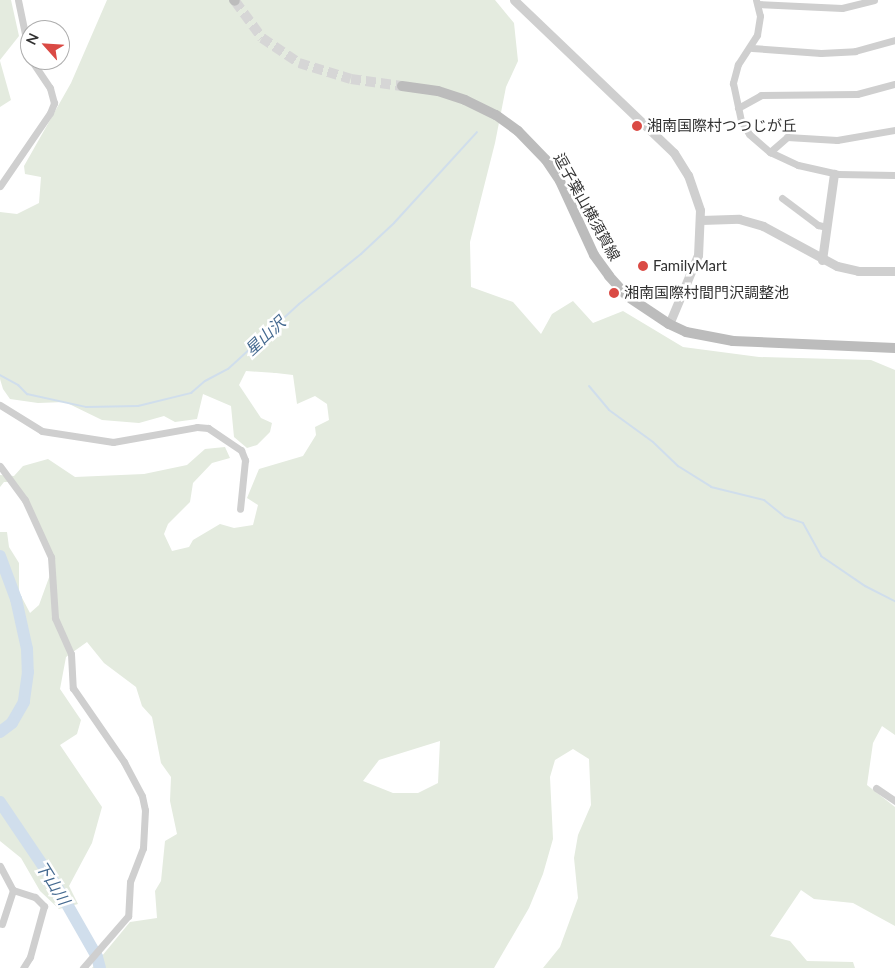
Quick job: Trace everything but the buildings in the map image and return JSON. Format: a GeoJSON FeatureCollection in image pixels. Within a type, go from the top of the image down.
{"type":"FeatureCollection","features":[{"type":"Feature","properties":{"kind":"main road","name":"逗子葉山横須賀線"},"geometry":{"type":"LineString","coordinates":[[402,86],[438,91],[465,100],[496,115],[518,131],[546,160],[560,181],[594,255],[609,276],[627,296],[668,324],[686,332],[733,341],[895,348]]}},
{"type":"Feature","properties":{"kind":"street"},"geometry":{"type":"LineString","coordinates":[[18,0],[22,20]]}},
{"type":"Feature","properties":{"kind":"street"},"geometry":{"type":"LineString","coordinates":[[514,0],[674,153],[688,175],[702,220],[698,255],[668,324]]}},
{"type":"Feature","properties":{"kind":"street"},"geometry":{"type":"LineString","coordinates":[[874,0],[842,8],[757,2],[759,26],[752,48],[735,72],[733,83],[738,108],[749,134],[770,152],[798,165],[834,174],[895,175]]}},
{"type":"Feature","properties":{"kind":"street"},"geometry":{"type":"LineString","coordinates":[[752,48],[838,52],[895,40]]}},
{"type":"Feature","properties":{"kind":"street"},"geometry":{"type":"LineString","coordinates":[[0,186],[54,103],[50,88],[38,70]]}},
{"type":"Feature","properties":{"kind":"street"},"geometry":{"type":"LineString","coordinates":[[738,108],[761,95],[857,94],[895,84]]}},
{"type":"Feature","properties":{"kind":"street"},"geometry":{"type":"LineString","coordinates":[[770,152],[786,137],[837,140],[895,130]]}},
{"type":"Feature","properties":{"kind":"street"},"geometry":{"type":"LineString","coordinates":[[822,260],[834,174]]}},
{"type":"Feature","properties":{"kind":"street"},"geometry":{"type":"LineString","coordinates":[[782,198],[818,225],[827,227]]}},
{"type":"Feature","properties":{"kind":"street"},"geometry":{"type":"LineString","coordinates":[[702,220],[740,219],[763,226],[822,260],[858,271],[895,271]]}},
{"type":"Feature","properties":{"kind":"street"},"geometry":{"type":"LineString","coordinates":[[0,405],[42,431],[113,442],[197,426],[208,428],[241,450],[245,460],[240,508]]}},
{"type":"Feature","properties":{"kind":"street"},"geometry":{"type":"LineString","coordinates":[[0,466],[25,500],[51,557],[55,618],[71,654],[73,688],[124,762],[145,810],[143,848],[130,882],[128,916],[99,946],[83,968]]}},
{"type":"Feature","properties":{"kind":"street"},"geometry":{"type":"LineString","coordinates":[[876,788],[895,801]]}},
{"type":"Feature","properties":{"kind":"street"},"geometry":{"type":"LineString","coordinates":[[0,866],[13,890],[35,896],[44,906],[30,958],[23,968]]}},
{"type":"Feature","properties":{"kind":"street"},"geometry":{"type":"LineString","coordinates":[[2,924],[13,890]]}},
{"type":"Feature","properties":{"kind":"shaded area"},"geometry":{"type":"Polygon","coordinates":[[[0,0],[11,0],[19,36],[0,60],[0,0]]]}},
{"type":"Feature","properties":{"kind":"shaded area"},"geometry":{"type":"Polygon","coordinates":[[[107,0],[495,0],[514,23],[518,61],[506,87],[495,143],[470,242],[471,287],[513,302],[541,334],[552,314],[573,301],[593,323],[623,311],[683,347],[759,357],[871,360],[895,370],[895,735],[882,726],[873,743],[867,785],[895,807],[895,926],[853,903],[814,899],[801,890],[770,936],[790,941],[807,961],[853,962],[855,968],[543,968],[560,947],[578,898],[574,858],[578,835],[591,805],[589,759],[573,749],[555,760],[550,777],[553,839],[543,874],[529,908],[494,968],[92,968],[130,922],[157,918],[155,891],[161,881],[165,841],[177,834],[170,801],[171,777],[161,763],[152,717],[142,706],[136,687],[104,663],[87,642],[66,657],[60,689],[81,720],[77,734],[60,745],[102,807],[92,843],[69,886],[78,904],[59,909],[40,891],[21,858],[0,841],[0,532],[7,532],[9,547],[19,563],[19,592],[30,613],[39,605],[55,561],[30,504],[14,482],[4,482],[0,487],[0,475],[14,476],[23,466],[48,459],[75,477],[144,474],[187,465],[205,449],[225,447],[230,458],[212,463],[193,483],[190,502],[168,524],[164,534],[172,551],[189,547],[193,540],[220,524],[234,528],[253,525],[258,505],[247,498],[259,469],[303,456],[316,435],[315,427],[329,420],[327,404],[315,396],[297,404],[293,375],[246,371],[239,385],[261,418],[272,423],[270,432],[257,445],[247,448],[234,437],[231,406],[203,394],[197,419],[175,422],[164,416],[139,423],[102,420],[65,402],[38,403],[10,399],[3,389],[0,379],[0,212],[17,214],[39,203],[41,177],[25,174],[24,166],[71,83],[107,0]],[[440,741],[379,760],[363,781],[393,793],[418,793],[438,783],[440,741]]]}},
{"type":"Feature","properties":{"kind":"shaded area"},"geometry":{"type":"Polygon","coordinates":[[[0,61],[11,100],[0,107],[0,61]]]}},
{"type":"Feature","properties":{"kind":"waterway","name":"星山沢"},"geometry":{"type":"LineString","coordinates":[[0,375],[18,385],[27,394],[86,407],[138,406],[191,393],[205,381],[228,369],[299,304],[361,254],[394,223],[477,132]]}},
{"type":"Feature","properties":{"kind":"waterway"},"geometry":{"type":"LineString","coordinates":[[589,386],[609,410],[653,442],[678,466],[711,487],[764,500],[785,517],[803,523],[821,556],[865,586],[895,601]]}},
{"type":"Feature","properties":{"kind":"waterway","name":"下山川"},"geometry":{"type":"LineString","coordinates":[[0,556],[16,599],[27,649],[28,672],[24,702],[12,723],[0,732]]}},
{"type":"Feature","properties":{"kind":"waterway","name":"下山川"},"geometry":{"type":"LineString","coordinates":[[0,802],[56,885],[97,957],[100,968]]}},
{"type":"Feature","properties":{"kind":"tunnel"},"geometry":{"type":"LineString","coordinates":[[235,1],[262,38],[299,63],[351,79],[402,86]]}},
{"type":"Feature","properties":{"kind":"place","name":"湘南国際村つつじが丘"},"geometry":{"type":"Point","coordinates":[637,126]}},
{"type":"Feature","properties":{"kind":"place","name":"FamilyMart"},"geometry":{"type":"Point","coordinates":[643,266]}},
{"type":"Feature","properties":{"kind":"place","name":"湘南国際村間門沢調整池"},"geometry":{"type":"Point","coordinates":[614,293]}}]}
